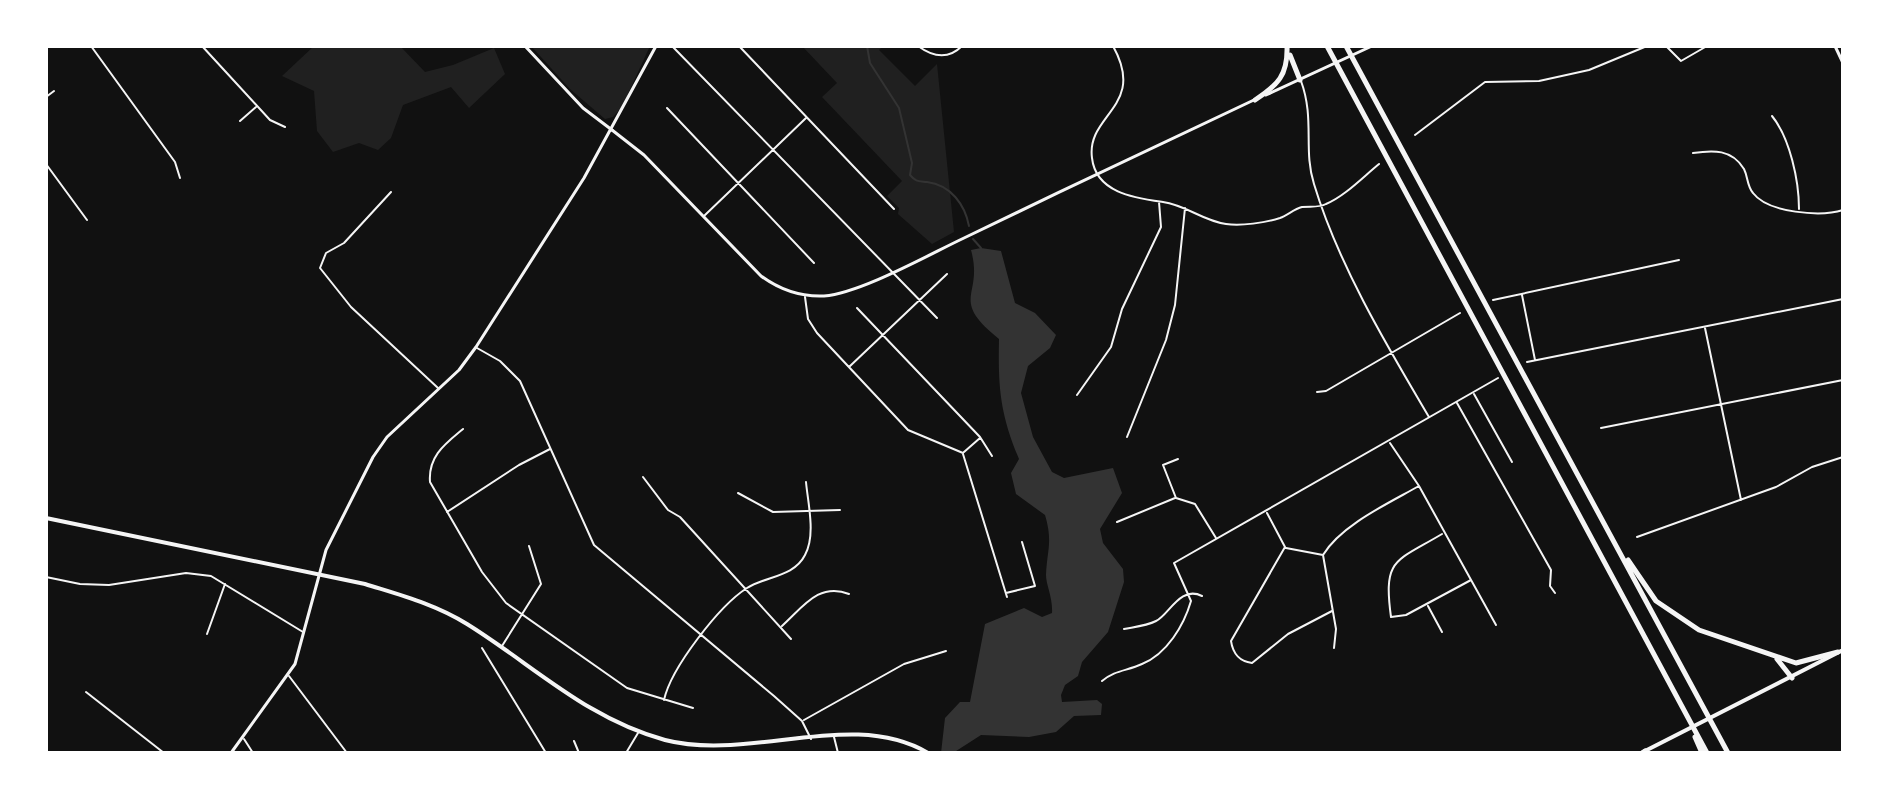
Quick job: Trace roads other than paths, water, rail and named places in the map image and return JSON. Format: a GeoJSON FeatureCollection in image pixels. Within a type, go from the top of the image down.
{"type":"FeatureCollection","features":[{"type":"Feature","properties":{"kind":"highway"},"geometry":{"type":"LineString","coordinates":[[1288,46],[1300,80]]}},
{"type":"Feature","properties":{"kind":"highway"},"geometry":{"type":"LineString","coordinates":[[1255,100],[1274,87],[1284,75],[1288,46]]}},
{"type":"Feature","properties":{"kind":"highway"},"geometry":{"type":"LineString","coordinates":[[1327,46],[1704,753]]}},
{"type":"Feature","properties":{"kind":"highway"},"geometry":{"type":"LineString","coordinates":[[1346,46],[1728,753]]}},
{"type":"Feature","properties":{"kind":"highway"},"geometry":{"type":"LineString","coordinates":[[1563,449],[1631,566],[1656,601],[1685,623],[1773,656],[1803,663],[1841,651]]}},
{"type":"Feature","properties":{"kind":"highway"},"geometry":{"type":"LineString","coordinates":[[1773,656],[1792,678]]}},
{"type":"Feature","properties":{"kind":"main road"},"geometry":{"type":"LineString","coordinates":[[525,46],[586,111],[644,155],[761,276],[783,289],[805,296],[843,292],[889,272],[1372,46]]}},
{"type":"Feature","properties":{"kind":"main road"},"geometry":{"type":"LineString","coordinates":[[231,753],[289,676],[305,633],[330,541],[373,457],[387,437],[439,388],[476,347],[612,130],[656,46]]}},
{"type":"Feature","properties":{"kind":"main road"},"geometry":{"type":"LineString","coordinates":[[1835,46],[1843,63]]}},
{"type":"Feature","properties":{"kind":"main road"},"geometry":{"type":"LineString","coordinates":[[46,518],[319,575],[412,598],[463,622],[595,714],[638,732],[697,745],[738,746],[833,736],[883,737],[928,753]]}},
{"type":"Feature","properties":{"kind":"main road"},"geometry":{"type":"LineString","coordinates":[[1643,752],[1841,651]]}},
{"type":"Feature","properties":{"kind":"street"},"geometry":{"type":"LineString","coordinates":[[202,46],[274,123],[285,127]]}},
{"type":"Feature","properties":{"kind":"street"},"geometry":{"type":"LineString","coordinates":[[672,46],[917,302],[937,318]]}},
{"type":"Feature","properties":{"kind":"street"},"geometry":{"type":"LineString","coordinates":[[739,46],[894,209]]}},
{"type":"Feature","properties":{"kind":"street"},"geometry":{"type":"LineString","coordinates":[[918,46],[938,56],[949,56],[962,46]]}},
{"type":"Feature","properties":{"kind":"street"},"geometry":{"type":"LineString","coordinates":[[1113,46],[1124,74],[1123,92],[1093,146],[1092,157],[1098,175],[1110,188],[1185,208],[1228,225],[1265,221],[1297,209],[1323,206],[1379,164]]}},
{"type":"Feature","properties":{"kind":"street"},"geometry":{"type":"LineString","coordinates":[[1415,135],[1485,82],[1539,81],[1589,70],[1647,46]]}},
{"type":"Feature","properties":{"kind":"street"},"geometry":{"type":"LineString","coordinates":[[1666,46],[1681,61],[1707,46]]}},
{"type":"Feature","properties":{"kind":"street"},"geometry":{"type":"LineString","coordinates":[[93,47],[175,162],[180,178]]}},
{"type":"Feature","properties":{"kind":"street"},"geometry":{"type":"LineString","coordinates":[[1300,80],[1309,101],[1312,174],[1323,206],[1391,354],[1430,418]]}},
{"type":"Feature","properties":{"kind":"street"},"geometry":{"type":"LineString","coordinates":[[46,97],[54,91]]}},
{"type":"Feature","properties":{"kind":"street"},"geometry":{"type":"LineString","coordinates":[[240,121],[257,106]]}},
{"type":"Feature","properties":{"kind":"street"},"geometry":{"type":"LineString","coordinates":[[667,108],[814,263]]}},
{"type":"Feature","properties":{"kind":"street"},"geometry":{"type":"LineString","coordinates":[[1772,116],[1781,130],[1798,189],[1799,210]]}},
{"type":"Feature","properties":{"kind":"street"},"geometry":{"type":"LineString","coordinates":[[703,216],[807,117]]}},
{"type":"Feature","properties":{"kind":"street"},"geometry":{"type":"LineString","coordinates":[[1693,153],[1719,151],[1731,156],[1745,171],[1749,187],[1760,200],[1826,214],[1843,210]]}},
{"type":"Feature","properties":{"kind":"street"},"geometry":{"type":"LineString","coordinates":[[46,164],[87,220]]}},
{"type":"Feature","properties":{"kind":"street"},"geometry":{"type":"LineString","coordinates":[[391,192],[344,243],[326,253],[320,268],[351,307],[439,388]]}},
{"type":"Feature","properties":{"kind":"street"},"geometry":{"type":"LineString","coordinates":[[1077,395],[1111,347],[1125,302],[1161,227],[1159,201]]}},
{"type":"Feature","properties":{"kind":"street"},"geometry":{"type":"LineString","coordinates":[[1127,437],[1166,340],[1175,305],[1185,208]]}},
{"type":"Feature","properties":{"kind":"street"},"geometry":{"type":"LineString","coordinates":[[1493,300],[1679,260]]}},
{"type":"Feature","properties":{"kind":"street"},"geometry":{"type":"LineString","coordinates":[[848,368],[947,274]]}},
{"type":"Feature","properties":{"kind":"street"},"geometry":{"type":"LineString","coordinates":[[1521,294],[1536,360]]}},
{"type":"Feature","properties":{"kind":"street"},"geometry":{"type":"LineString","coordinates":[[805,296],[808,319],[848,368],[908,430],[963,453]]}},
{"type":"Feature","properties":{"kind":"street"},"geometry":{"type":"LineString","coordinates":[[1527,362],[1843,299]]}},
{"type":"Feature","properties":{"kind":"street"},"geometry":{"type":"LineString","coordinates":[[857,308],[980,437],[992,456]]}},
{"type":"Feature","properties":{"kind":"street"},"geometry":{"type":"LineString","coordinates":[[1317,392],[1326,391],[1460,313]]}},
{"type":"Feature","properties":{"kind":"street"},"geometry":{"type":"LineString","coordinates":[[1705,327],[1741,500]]}},
{"type":"Feature","properties":{"kind":"street"},"geometry":{"type":"LineString","coordinates":[[476,347],[500,361],[520,381],[594,545],[802,721],[811,739]]}},
{"type":"Feature","properties":{"kind":"street"},"geometry":{"type":"LineString","coordinates":[[1102,681],[1115,671],[1143,664],[1171,641],[1189,607],[1190,594],[1174,563],[1498,378]]}},
{"type":"Feature","properties":{"kind":"street"},"geometry":{"type":"LineString","coordinates":[[1601,428],[1843,380]]}},
{"type":"Feature","properties":{"kind":"street"},"geometry":{"type":"LineString","coordinates":[[1473,393],[1512,462]]}},
{"type":"Feature","properties":{"kind":"street"},"geometry":{"type":"LineString","coordinates":[[1457,402],[1551,570],[1550,586],[1555,593]]}},
{"type":"Feature","properties":{"kind":"street"},"geometry":{"type":"LineString","coordinates":[[463,429],[441,448],[431,468],[432,489],[493,588],[523,617],[627,688],[693,708]]}},
{"type":"Feature","properties":{"kind":"street"},"geometry":{"type":"LineString","coordinates":[[963,453],[980,437]]}},
{"type":"Feature","properties":{"kind":"street"},"geometry":{"type":"LineString","coordinates":[[1389,442],[1419,486],[1496,625]]}},
{"type":"Feature","properties":{"kind":"street"},"geometry":{"type":"LineString","coordinates":[[446,513],[519,465],[550,449]]}},
{"type":"Feature","properties":{"kind":"street"},"geometry":{"type":"LineString","coordinates":[[963,453],[1006,595],[1035,586],[1022,542]]}},
{"type":"Feature","properties":{"kind":"street"},"geometry":{"type":"LineString","coordinates":[[1637,537],[1792,481],[1812,467],[1843,457]]}},
{"type":"Feature","properties":{"kind":"street"},"geometry":{"type":"LineString","coordinates":[[1176,498],[1163,465],[1178,459]]}},
{"type":"Feature","properties":{"kind":"street"},"geometry":{"type":"LineString","coordinates":[[643,477],[668,510],[680,517],[791,639]]}},
{"type":"Feature","properties":{"kind":"street"},"geometry":{"type":"LineString","coordinates":[[664,701],[674,669],[747,588],[790,571],[804,558],[810,542],[806,482]]}},
{"type":"Feature","properties":{"kind":"street"},"geometry":{"type":"LineString","coordinates":[[1334,648],[1336,629],[1323,555],[1331,541],[1368,515],[1419,486]]}},
{"type":"Feature","properties":{"kind":"street"},"geometry":{"type":"LineString","coordinates":[[738,493],[773,512],[840,510]]}},
{"type":"Feature","properties":{"kind":"street"},"geometry":{"type":"LineString","coordinates":[[1117,522],[1176,498],[1195,504],[1217,539]]}},
{"type":"Feature","properties":{"kind":"street"},"geometry":{"type":"LineString","coordinates":[[1267,512],[1285,547]]}},
{"type":"Feature","properties":{"kind":"street"},"geometry":{"type":"LineString","coordinates":[[1443,533],[1395,562],[1386,580],[1391,617],[1406,615],[1471,580]]}},
{"type":"Feature","properties":{"kind":"street"},"geometry":{"type":"LineString","coordinates":[[501,647],[523,617],[541,584],[529,546]]}},
{"type":"Feature","properties":{"kind":"street"},"geometry":{"type":"LineString","coordinates":[[1285,547],[1323,555]]}},
{"type":"Feature","properties":{"kind":"street"},"geometry":{"type":"LineString","coordinates":[[1285,547],[1231,641],[1232,650],[1238,658],[1252,663],[1288,634],[1332,611]]}},
{"type":"Feature","properties":{"kind":"street"},"geometry":{"type":"LineString","coordinates":[[46,577],[80,584],[143,580],[186,573],[226,583],[305,633]]}},
{"type":"Feature","properties":{"kind":"street"},"geometry":{"type":"LineString","coordinates":[[207,634],[226,583]]}},
{"type":"Feature","properties":{"kind":"street"},"geometry":{"type":"LineString","coordinates":[[781,627],[822,591],[838,589],[849,594]]}},
{"type":"Feature","properties":{"kind":"street"},"geometry":{"type":"LineString","coordinates":[[1124,629],[1158,620],[1169,606],[1190,594],[1202,596]]}},
{"type":"Feature","properties":{"kind":"street"},"geometry":{"type":"LineString","coordinates":[[1427,605],[1442,632]]}},
{"type":"Feature","properties":{"kind":"street"},"geometry":{"type":"LineString","coordinates":[[482,648],[546,753]]}},
{"type":"Feature","properties":{"kind":"street"},"geometry":{"type":"LineString","coordinates":[[802,721],[902,665],[946,651]]}},
{"type":"Feature","properties":{"kind":"street"},"geometry":{"type":"LineString","coordinates":[[289,676],[347,753]]}},
{"type":"Feature","properties":{"kind":"street"},"geometry":{"type":"LineString","coordinates":[[86,692],[164,753]]}},
{"type":"Feature","properties":{"kind":"street"},"geometry":{"type":"LineString","coordinates":[[626,753],[638,732]]}},
{"type":"Feature","properties":{"kind":"street"},"geometry":{"type":"LineString","coordinates":[[833,736],[838,753]]}},
{"type":"Feature","properties":{"kind":"street"},"geometry":{"type":"LineString","coordinates":[[243,738],[253,753]]}},
{"type":"Feature","properties":{"kind":"street"},"geometry":{"type":"LineString","coordinates":[[574,741],[579,753]]}},
{"type":"Feature","properties":{"kind":"street"},"geometry":{"type":"LineString","coordinates":[[738,746],[739,753]]}},
{"type":"Feature","properties":{"kind":"waterway"},"geometry":{"type":"LineString","coordinates":[[867,46],[870,63],[899,108],[912,163],[910,175],[916,180],[943,187],[956,197],[969,226]]}},
{"type":"Feature","properties":{"kind":"waterway"},"geometry":{"type":"LineString","coordinates":[[973,239],[981,248]]}}]}
